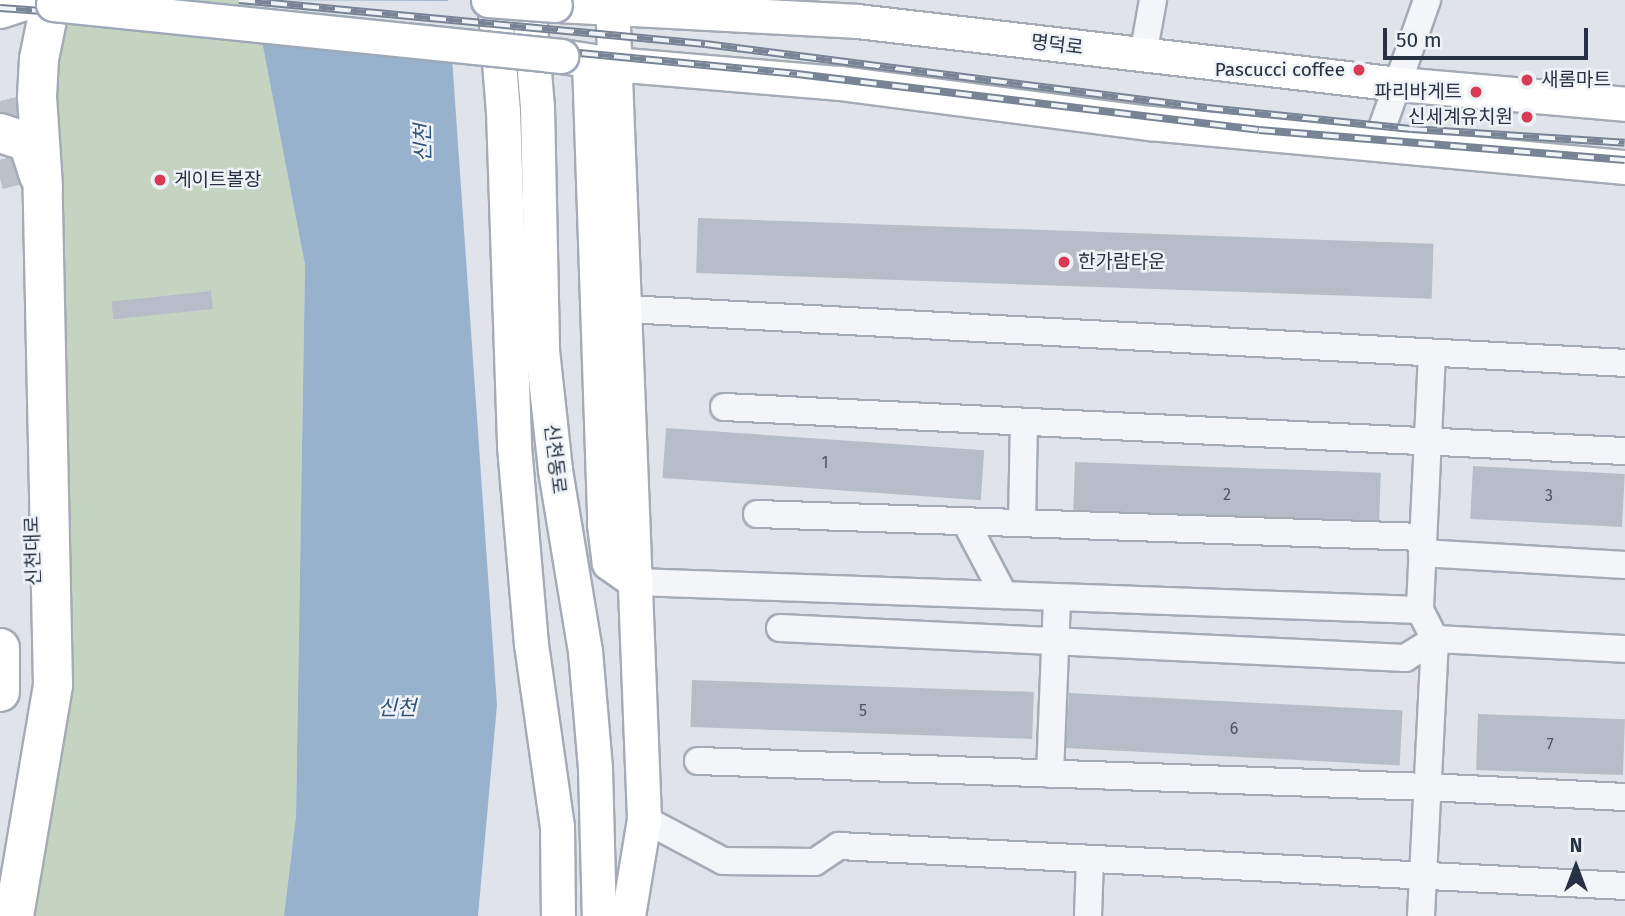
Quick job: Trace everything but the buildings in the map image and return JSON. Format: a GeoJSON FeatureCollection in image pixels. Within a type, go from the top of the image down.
{"type":"FeatureCollection","features":[{"type":"Feature","properties":{"kind":"highway"},"geometry":{"type":"LineString","coordinates":[[28,3],[39,59],[32,185]]}},
{"type":"Feature","properties":{"kind":"highway"},"geometry":{"type":"LineString","coordinates":[[0,133],[28,142],[53,685],[14,916]]}},
{"type":"Feature","properties":{"kind":"highway","name":"신천대로"},"geometry":{"type":"LineString","coordinates":[[8,916],[37,681],[32,185]]}},
{"type":"Feature","properties":{"kind":"highway"},"geometry":{"type":"LineString","coordinates":[[0,648],[0,692]]}},
{"type":"Feature","properties":{"kind":"main road","name":"명덕로"},"geometry":{"type":"LineString","coordinates":[[488,0],[600,4],[857,21],[1398,84],[1625,104]]}},
{"type":"Feature","properties":{"kind":"main road","name":"신천동로"},"geometry":{"type":"LineString","coordinates":[[494,0],[503,111],[514,446],[531,643],[558,826],[558,916]]}},
{"type":"Feature","properties":{"kind":"main road","name":"신천동로"},"geometry":{"type":"LineString","coordinates":[[542,2],[537,107],[542,350],[555,470],[585,651],[595,768],[599,916]]}},
{"type":"Feature","properties":{"kind":"main road"},"geometry":{"type":"LineString","coordinates":[[28,3],[840,83],[1150,123],[1625,167]]}},
{"type":"Feature","properties":{"kind":"main road"},"geometry":{"type":"LineString","coordinates":[[600,4],[588,60],[604,524],[609,563],[636,582]]}},
{"type":"Feature","properties":{"kind":"main road"},"geometry":{"type":"LineString","coordinates":[[588,60],[626,309],[644,819],[628,916]]}},
{"type":"Feature","properties":{"kind":"main road"},"geometry":{"type":"LineString","coordinates":[[542,350],[565,389],[588,389],[597,377]]}},
{"type":"Feature","properties":{"kind":"street"},"geometry":{"type":"LineString","coordinates":[[1143,55],[1153,0]]}},
{"type":"Feature","properties":{"kind":"street"},"geometry":{"type":"LineString","coordinates":[[1376,145],[1427,0]]}},
{"type":"Feature","properties":{"kind":"street"},"geometry":{"type":"LineString","coordinates":[[626,309],[1625,363]]}},
{"type":"Feature","properties":{"kind":"street"},"geometry":{"type":"LineString","coordinates":[[1420,916],[1435,639],[1420,610],[1432,353]]}},
{"type":"Feature","properties":{"kind":"street"},"geometry":{"type":"LineString","coordinates":[[724,407],[1625,452]]}},
{"type":"Feature","properties":{"kind":"street"},"geometry":{"type":"LineString","coordinates":[[1022,523],[1024,423]]}},
{"type":"Feature","properties":{"kind":"street"},"geometry":{"type":"LineString","coordinates":[[757,514],[1022,523],[1423,545],[1625,565]]}},
{"type":"Feature","properties":{"kind":"street"},"geometry":{"type":"LineString","coordinates":[[965,521],[1004,595]]}},
{"type":"Feature","properties":{"kind":"street"},"geometry":{"type":"LineString","coordinates":[[636,582],[1420,610]]}},
{"type":"Feature","properties":{"kind":"street"},"geometry":{"type":"LineString","coordinates":[[863,632],[866,590]]}},
{"type":"Feature","properties":{"kind":"street"},"geometry":{"type":"LineString","coordinates":[[1049,774],[1057,597]]}},
{"type":"Feature","properties":{"kind":"street"},"geometry":{"type":"LineString","coordinates":[[780,628],[1405,658],[1435,639],[1625,649]]}},
{"type":"Feature","properties":{"kind":"street"},"geometry":{"type":"LineString","coordinates":[[698,761],[1427,787],[1625,797]]}},
{"type":"Feature","properties":{"kind":"street"},"geometry":{"type":"LineString","coordinates":[[644,819],[723,861],[815,862],[839,846],[1625,886]]}},
{"type":"Feature","properties":{"kind":"street"},"geometry":{"type":"LineString","coordinates":[[1088,916],[1090,859]]}},
{"type":"Feature","properties":{"kind":"green space"},"geometry":{"type":"Polygon","coordinates":[[[51,0],[254,0],[305,265],[296,816],[284,916],[14,916],[53,685],[51,0]]]}},
{"type":"Feature","properties":{"kind":"water","name":"신천"},"geometry":{"type":"Polygon","coordinates":[[[254,0],[448,0],[497,705],[478,916],[284,916],[296,816],[305,265],[254,0]]]}},
{"type":"Feature","properties":{"kind":"pier"},"geometry":{"type":"Polygon","coordinates":[[[251,0],[452,1],[454,34],[254,19],[251,0]]]}},
{"type":"Feature","properties":{"kind":"tunnel"},"geometry":{"type":"LineString","coordinates":[[0,101],[21,184]]}},
{"type":"Feature","properties":{"kind":"railway"},"geometry":{"type":"LineString","coordinates":[[239,0],[705,44],[1207,108],[1411,129],[1625,143]]}},
{"type":"Feature","properties":{"kind":"railway"},"geometry":{"type":"LineString","coordinates":[[0,8],[455,41],[797,74],[1259,130],[1625,160]]}},
{"type":"Feature","properties":{"kind":"place","name":"Pascucci coffee"},"geometry":{"type":"Point","coordinates":[1359,70]}},
{"type":"Feature","properties":{"kind":"place","name":"새롬마트"},"geometry":{"type":"Point","coordinates":[1527,80]}},
{"type":"Feature","properties":{"kind":"place","name":"파리바게트"},"geometry":{"type":"Point","coordinates":[1476,92]}},
{"type":"Feature","properties":{"kind":"place","name":"신세계유치원"},"geometry":{"type":"Point","coordinates":[1527,117]}},
{"type":"Feature","properties":{"kind":"place","name":"게이트볼장"},"geometry":{"type":"Point","coordinates":[160,180]}},
{"type":"Feature","properties":{"kind":"place","name":"한가람타운"},"geometry":{"type":"Point","coordinates":[1064,262]}}]}
